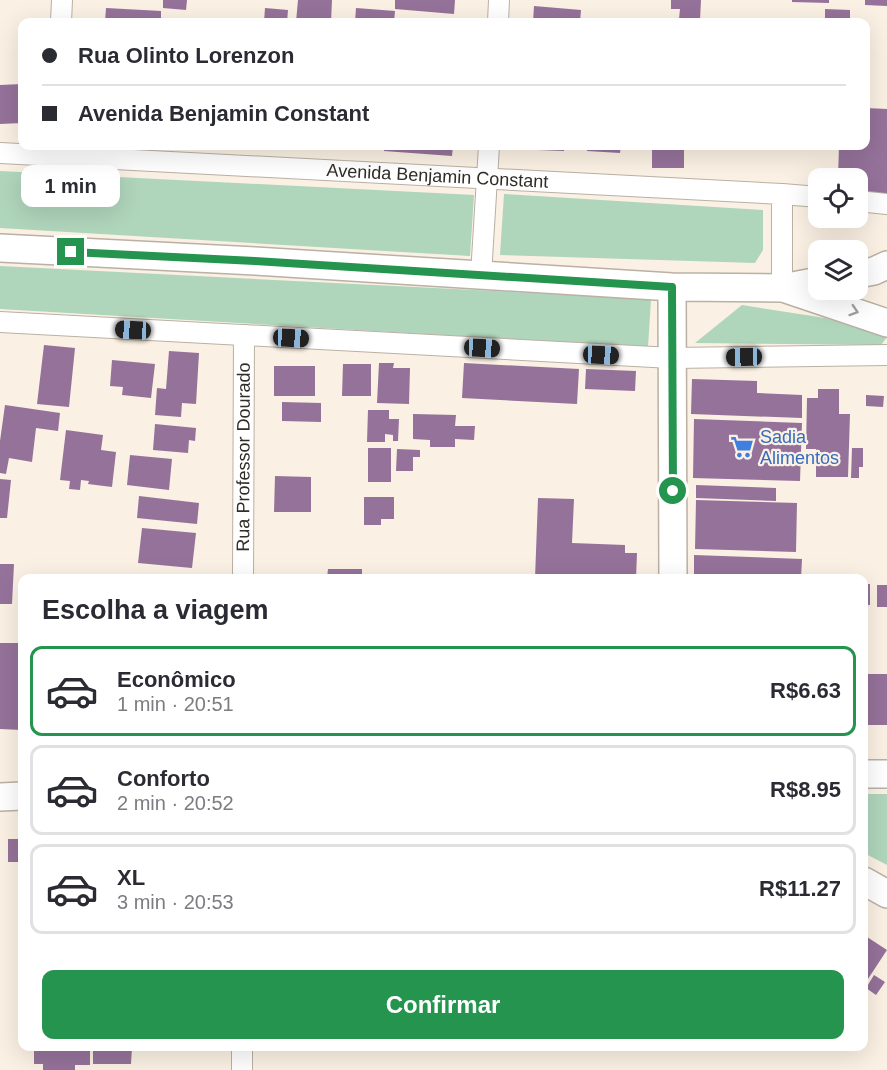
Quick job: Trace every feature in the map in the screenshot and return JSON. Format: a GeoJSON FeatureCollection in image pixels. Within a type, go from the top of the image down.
{"type":"FeatureCollection","features":[{"type":"Feature","properties":{"kind":"main road"},"geometry":{"type":"LineString","coordinates":[[0,248],[672,287],[782,288],[808,283]]}},
{"type":"Feature","properties":{"kind":"main road"},"geometry":{"type":"LineString","coordinates":[[868,272],[887,265]]}},
{"type":"Feature","properties":{"kind":"main road"},"geometry":{"type":"LineString","coordinates":[[672,287],[673,574]]}},
{"type":"Feature","properties":{"kind":"main road"},"geometry":{"type":"LineString","coordinates":[[782,288],[887,323]]}},
{"type":"Feature","properties":{"kind":"main road"},"geometry":{"type":"LineString","coordinates":[[868,774],[887,774]]}},
{"type":"Feature","properties":{"kind":"main road"},"geometry":{"type":"LineString","coordinates":[[0,797],[18,796]]}},
{"type":"Feature","properties":{"kind":"main road"},"geometry":{"type":"LineString","coordinates":[[868,883],[887,894]]}},
{"type":"Feature","properties":{"kind":"street"},"geometry":{"type":"LineString","coordinates":[[61,18],[62,0]]}},
{"type":"Feature","properties":{"kind":"street"},"geometry":{"type":"LineString","coordinates":[[498,18],[499,0]]}},
{"type":"Feature","properties":{"kind":"street"},"geometry":{"type":"LineString","coordinates":[[481,275],[489,150]]}},
{"type":"Feature","properties":{"kind":"street","name":"Avenida Benjamin Constant"},"geometry":{"type":"LineString","coordinates":[[0,153],[53,151],[487,179],[808,196]]}},
{"type":"Feature","properties":{"kind":"street"},"geometry":{"type":"LineString","coordinates":[[782,194],[782,288]]}},
{"type":"Feature","properties":{"kind":"street"},"geometry":{"type":"LineString","coordinates":[[868,202],[887,204]]}},
{"type":"Feature","properties":{"kind":"street"},"geometry":{"type":"LineString","coordinates":[[0,322],[672,358],[887,355]]}},
{"type":"Feature","properties":{"kind":"street","name":"Rua Professor Dourado"},"geometry":{"type":"LineString","coordinates":[[243,574],[244,336]]}},
{"type":"Feature","properties":{"kind":"street"},"geometry":{"type":"LineString","coordinates":[[242,1051],[242,1070]]}},
{"type":"Feature","properties":{"kind":"green space"},"geometry":{"type":"Polygon","coordinates":[[[0,171],[474,195],[470,256],[0,228],[0,171]]]}},
{"type":"Feature","properties":{"kind":"green space"},"geometry":{"type":"Polygon","coordinates":[[[504,194],[763,210],[763,250],[755,263],[500,255],[504,194]]]}},
{"type":"Feature","properties":{"kind":"green space"},"geometry":{"type":"Polygon","coordinates":[[[0,266],[651,299],[648,347],[0,309],[0,266]]]}},
{"type":"Feature","properties":{"kind":"green space"},"geometry":{"type":"Polygon","coordinates":[[[742,305],[825,318],[887,337],[881,345],[695,343],[742,305]]]}},
{"type":"Feature","properties":{"kind":"green space"},"geometry":{"type":"Polygon","coordinates":[[[868,794],[887,794],[887,865],[868,855],[868,794]]]}},
{"type":"Feature","properties":{"kind":"building"},"geometry":{"type":"Polygon","coordinates":[[[163,0],[187,0],[186,10],[163,8],[163,0]]]}},
{"type":"Feature","properties":{"kind":"building"},"geometry":{"type":"Polygon","coordinates":[[[298,0],[332,0],[331,18],[296,18],[298,0]]]}},
{"type":"Feature","properties":{"kind":"building"},"geometry":{"type":"Polygon","coordinates":[[[395,0],[455,0],[454,14],[395,9],[395,0]]]}},
{"type":"Feature","properties":{"kind":"building"},"geometry":{"type":"Polygon","coordinates":[[[671,0],[701,0],[700,18],[679,18],[680,9],[671,9],[671,0]]]}},
{"type":"Feature","properties":{"kind":"building"},"geometry":{"type":"Polygon","coordinates":[[[792,0],[829,0],[829,3],[792,2],[792,0]]]}},
{"type":"Feature","properties":{"kind":"building"},"geometry":{"type":"Polygon","coordinates":[[[865,0],[887,0],[887,6],[865,5],[865,0]]]}},
{"type":"Feature","properties":{"kind":"building"},"geometry":{"type":"Polygon","coordinates":[[[534,6],[581,10],[580,18],[533,18],[534,6]]]}},
{"type":"Feature","properties":{"kind":"building"},"geometry":{"type":"Polygon","coordinates":[[[106,8],[161,11],[161,18],[105,18],[106,8]]]}},
{"type":"Feature","properties":{"kind":"building"},"geometry":{"type":"Polygon","coordinates":[[[265,8],[288,10],[287,18],[264,18],[265,8]]]}},
{"type":"Feature","properties":{"kind":"building"},"geometry":{"type":"Polygon","coordinates":[[[356,8],[395,11],[394,18],[355,18],[356,8]]]}},
{"type":"Feature","properties":{"kind":"building"},"geometry":{"type":"Polygon","coordinates":[[[825,9],[850,10],[850,18],[825,18],[825,9]]]}},
{"type":"Feature","properties":{"kind":"building"},"geometry":{"type":"Polygon","coordinates":[[[18,84],[18,123],[0,124],[0,85],[18,84]]]}},
{"type":"Feature","properties":{"kind":"building"},"geometry":{"type":"Polygon","coordinates":[[[870,108],[887,109],[887,194],[868,193],[868,168],[838,168],[839,150],[870,150],[870,108]]]}},
{"type":"Feature","properties":{"kind":"building"},"geometry":{"type":"Polygon","coordinates":[[[384,150],[453,150],[452,156],[384,150]]]}},
{"type":"Feature","properties":{"kind":"building"},"geometry":{"type":"Polygon","coordinates":[[[587,150],[620,150],[620,153],[587,150]]]}},
{"type":"Feature","properties":{"kind":"building"},"geometry":{"type":"Polygon","coordinates":[[[652,150],[684,150],[684,168],[652,168],[652,150]]]}},
{"type":"Feature","properties":{"kind":"building"},"geometry":{"type":"Polygon","coordinates":[[[44,345],[75,348],[69,407],[37,404],[44,345]]]}},
{"type":"Feature","properties":{"kind":"building"},"geometry":{"type":"Polygon","coordinates":[[[169,351],[199,353],[196,404],[182,403],[181,417],[155,415],[157,388],[166,389],[169,351]]]}},
{"type":"Feature","properties":{"kind":"building"},"geometry":{"type":"Polygon","coordinates":[[[112,360],[155,364],[151,398],[122,395],[123,387],[110,386],[112,360]]]}},
{"type":"Feature","properties":{"kind":"building"},"geometry":{"type":"Polygon","coordinates":[[[379,363],[394,363],[393,368],[410,368],[409,404],[377,403],[379,363]]]}},
{"type":"Feature","properties":{"kind":"building"},"geometry":{"type":"Polygon","coordinates":[[[464,363],[579,369],[577,404],[462,398],[464,363]]]}},
{"type":"Feature","properties":{"kind":"building"},"geometry":{"type":"Polygon","coordinates":[[[343,364],[371,364],[371,396],[342,396],[343,364]]]}},
{"type":"Feature","properties":{"kind":"building"},"geometry":{"type":"Polygon","coordinates":[[[274,366],[315,366],[315,396],[274,396],[274,366]]]}},
{"type":"Feature","properties":{"kind":"building"},"geometry":{"type":"Polygon","coordinates":[[[586,369],[636,371],[635,391],[585,389],[586,369]]]}},
{"type":"Feature","properties":{"kind":"building"},"geometry":{"type":"Polygon","coordinates":[[[692,379],[757,381],[757,393],[802,395],[802,418],[691,414],[692,379]]]}},
{"type":"Feature","properties":{"kind":"building"},"geometry":{"type":"Polygon","coordinates":[[[818,389],[839,389],[839,414],[850,414],[848,477],[816,477],[816,449],[806,449],[807,398],[818,398],[818,389]]]}},
{"type":"Feature","properties":{"kind":"building"},"geometry":{"type":"Polygon","coordinates":[[[866,395],[884,396],[883,407],[866,406],[866,395]]]}},
{"type":"Feature","properties":{"kind":"building"},"geometry":{"type":"Polygon","coordinates":[[[282,402],[321,403],[321,422],[282,421],[282,402]]]}},
{"type":"Feature","properties":{"kind":"building"},"geometry":{"type":"Polygon","coordinates":[[[5,405],[60,413],[58,431],[36,428],[32,462],[9,458],[6,474],[0,473],[0,441],[5,405]]]}},
{"type":"Feature","properties":{"kind":"building"},"geometry":{"type":"Polygon","coordinates":[[[368,410],[389,410],[389,419],[399,419],[398,441],[393,441],[393,435],[385,434],[385,442],[367,442],[368,410]]]}},
{"type":"Feature","properties":{"kind":"building"},"geometry":{"type":"Polygon","coordinates":[[[413,414],[456,415],[455,426],[475,426],[474,440],[455,439],[455,447],[430,447],[430,440],[413,439],[413,414]]]}},
{"type":"Feature","properties":{"kind":"building"},"geometry":{"type":"Polygon","coordinates":[[[694,419],[802,423],[800,481],[693,478],[694,419]]]}},
{"type":"Feature","properties":{"kind":"building"},"geometry":{"type":"Polygon","coordinates":[[[155,424],[196,428],[195,441],[189,440],[188,453],[153,450],[155,424]]]}},
{"type":"Feature","properties":{"kind":"building"},"geometry":{"type":"Polygon","coordinates":[[[66,430],[103,435],[101,450],[116,452],[112,487],[88,484],[89,481],[81,480],[80,490],[69,489],[70,481],[60,480],[66,430]]]}},
{"type":"Feature","properties":{"kind":"building"},"geometry":{"type":"Polygon","coordinates":[[[368,448],[391,448],[391,482],[368,482],[368,448]]]}},
{"type":"Feature","properties":{"kind":"building"},"geometry":{"type":"Polygon","coordinates":[[[852,448],[863,448],[863,467],[859,467],[859,478],[851,478],[852,448]]]}},
{"type":"Feature","properties":{"kind":"building"},"geometry":{"type":"Polygon","coordinates":[[[397,449],[420,450],[420,457],[413,457],[413,471],[396,471],[397,449]]]}},
{"type":"Feature","properties":{"kind":"building"},"geometry":{"type":"Polygon","coordinates":[[[130,455],[172,459],[169,490],[127,485],[130,455]]]}},
{"type":"Feature","properties":{"kind":"building"},"geometry":{"type":"Polygon","coordinates":[[[275,476],[311,477],[311,512],[274,512],[275,476]]]}},
{"type":"Feature","properties":{"kind":"building"},"geometry":{"type":"Polygon","coordinates":[[[0,479],[11,480],[7,518],[0,518],[0,479]]]}},
{"type":"Feature","properties":{"kind":"building"},"geometry":{"type":"Polygon","coordinates":[[[696,485],[776,488],[776,501],[696,498],[696,485]]]}},
{"type":"Feature","properties":{"kind":"building"},"geometry":{"type":"Polygon","coordinates":[[[139,496],[199,503],[197,524],[137,518],[139,496]]]}},
{"type":"Feature","properties":{"kind":"building"},"geometry":{"type":"Polygon","coordinates":[[[364,497],[394,497],[394,519],[381,519],[381,525],[364,525],[364,497]]]}},
{"type":"Feature","properties":{"kind":"building"},"geometry":{"type":"Polygon","coordinates":[[[538,498],[574,499],[572,543],[625,545],[625,553],[637,553],[636,574],[535,574],[538,498]]]}},
{"type":"Feature","properties":{"kind":"building"},"geometry":{"type":"Polygon","coordinates":[[[696,500],[797,503],[796,552],[695,549],[696,500]]]}},
{"type":"Feature","properties":{"kind":"building"},"geometry":{"type":"Polygon","coordinates":[[[142,528],[196,533],[192,568],[138,563],[142,528]]]}},
{"type":"Feature","properties":{"kind":"building"},"geometry":{"type":"Polygon","coordinates":[[[694,555],[802,559],[801,574],[694,574],[694,555]]]}},
{"type":"Feature","properties":{"kind":"building"},"geometry":{"type":"Polygon","coordinates":[[[0,564],[14,564],[12,604],[0,604],[0,564]]]}},
{"type":"Feature","properties":{"kind":"building"},"geometry":{"type":"Polygon","coordinates":[[[328,569],[362,569],[362,574],[327,574],[328,569]]]}},
{"type":"Feature","properties":{"kind":"building"},"geometry":{"type":"Polygon","coordinates":[[[868,584],[870,584],[870,605],[868,605],[868,584]]]}},
{"type":"Feature","properties":{"kind":"building"},"geometry":{"type":"Polygon","coordinates":[[[877,585],[887,585],[887,607],[877,607],[877,585]]]}},
{"type":"Feature","properties":{"kind":"building"},"geometry":{"type":"Polygon","coordinates":[[[0,643],[18,643],[18,730],[0,729],[0,643]]]}},
{"type":"Feature","properties":{"kind":"building"},"geometry":{"type":"Polygon","coordinates":[[[868,674],[887,674],[887,725],[868,725],[868,674]]]}},
{"type":"Feature","properties":{"kind":"building"},"geometry":{"type":"Polygon","coordinates":[[[8,839],[18,839],[18,862],[8,862],[8,839]]]}},
{"type":"Feature","properties":{"kind":"building"},"geometry":{"type":"Polygon","coordinates":[[[868,938],[887,950],[868,979],[868,938]]]}},
{"type":"Feature","properties":{"kind":"building"},"geometry":{"type":"Polygon","coordinates":[[[874,975],[885,982],[876,995],[868,989],[874,975]]]}},
{"type":"Feature","properties":{"kind":"building"},"geometry":{"type":"Polygon","coordinates":[[[34,1051],[90,1051],[90,1065],[75,1065],[75,1070],[43,1070],[43,1064],[34,1064],[34,1051]]]}},
{"type":"Feature","properties":{"kind":"building"},"geometry":{"type":"Polygon","coordinates":[[[93,1051],[132,1051],[131,1064],[93,1064],[93,1051]]]}},
{"type":"Feature","properties":{"kind":"place","name":"Sadia Alimentos"},"geometry":{"type":"Point","coordinates":[742,447]}},
{"type":"Feature","properties":{"kind":"route"},"geometry":{"type":"LineString","coordinates":[[71,252],[672,287],[673,491]]}}]}
